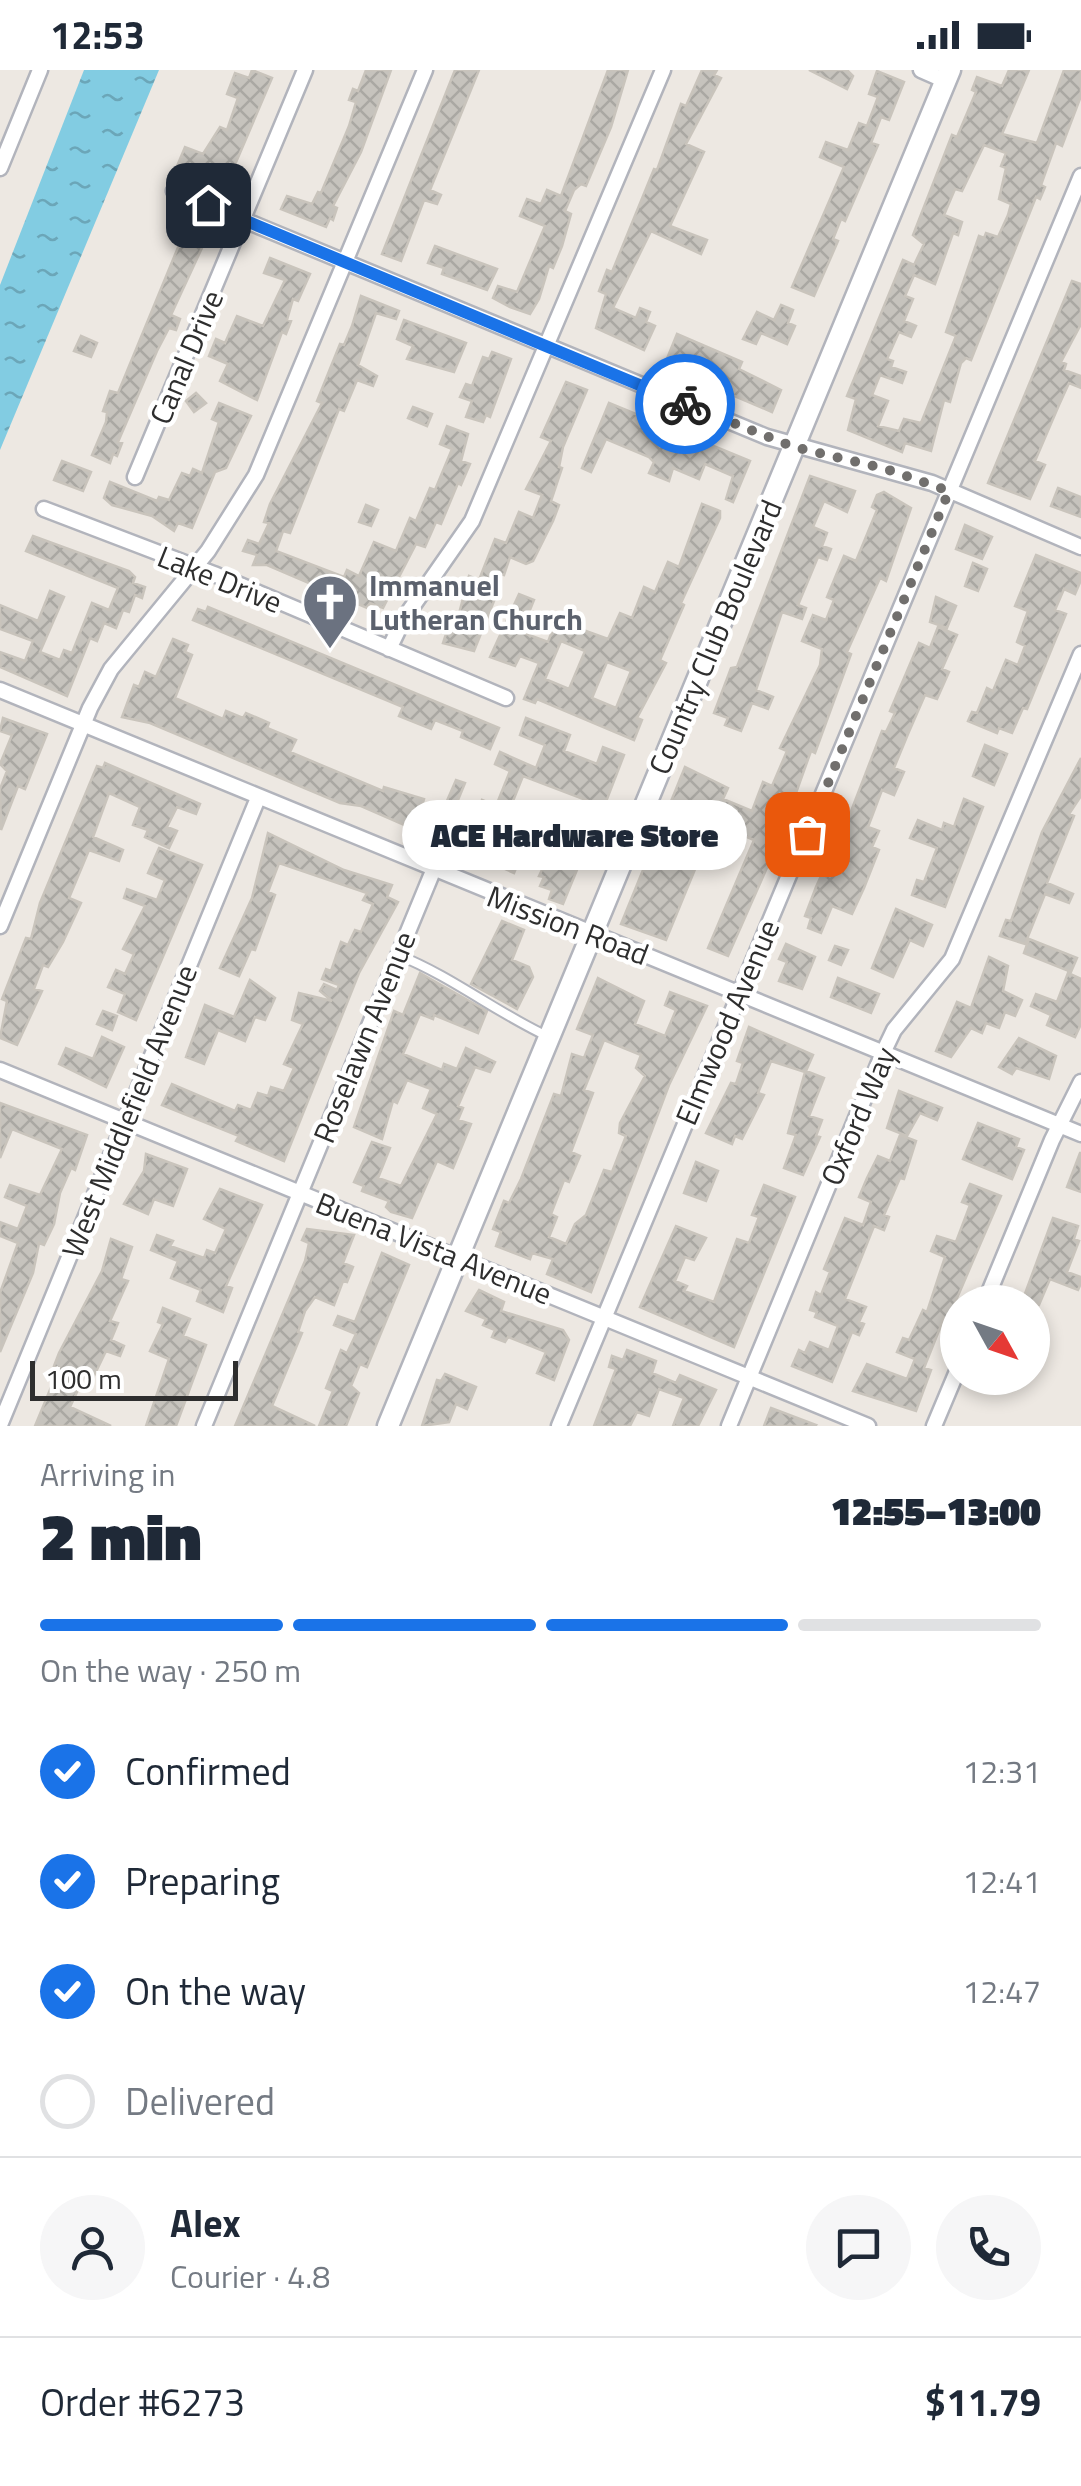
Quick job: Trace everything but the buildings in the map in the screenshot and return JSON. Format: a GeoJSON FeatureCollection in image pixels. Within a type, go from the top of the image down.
{"type":"FeatureCollection","features":[{"type":"Feature","properties":{"kind":"street"},"geometry":{"type":"LineString","coordinates":[[0,168],[40,70]]}},
{"type":"Feature","properties":{"kind":"street","name":"Canal Drive"},"geometry":{"type":"LineString","coordinates":[[136,477],[305,70]]}},
{"type":"Feature","properties":{"kind":"street"},"geometry":{"type":"LineString","coordinates":[[0,926],[82,726],[112,669],[208,551],[256,475],[425,70]]}},
{"type":"Feature","properties":{"kind":"street"},"geometry":{"type":"LineString","coordinates":[[389,649],[403,620],[472,521],[663,70]]}},
{"type":"Feature","properties":{"kind":"street"},"geometry":{"type":"LineString","coordinates":[[921,70],[948,75]]}},
{"type":"Feature","properties":{"kind":"street","name":"Country Club Boulevard"},"geometry":{"type":"LineString","coordinates":[[388,1426],[948,75]]}},
{"type":"Feature","properties":{"kind":"street","name":"Elmwood Avenue"},"geometry":{"type":"LineString","coordinates":[[559,1426],[1081,176]]}},
{"type":"Feature","properties":{"kind":"street"},"geometry":{"type":"LineString","coordinates":[[174,191],[794,447],[886,469],[1081,547]]}},
{"type":"Feature","properties":{"kind":"street","name":"Lake Drive"},"geometry":{"type":"LineString","coordinates":[[44,509],[506,698]]}},
{"type":"Feature","properties":{"kind":"street","name":"Oxford Way"},"geometry":{"type":"LineString","coordinates":[[730,1426],[883,1053],[894,1030],[952,959],[1081,654]]}},
{"type":"Feature","properties":{"kind":"street","name":"Mission Road"},"geometry":{"type":"LineString","coordinates":[[0,690],[1081,1134]]}},
{"type":"Feature","properties":{"kind":"street","name":"West Middlefield Avenue"},"geometry":{"type":"LineString","coordinates":[[0,1425],[258,798]]}},
{"type":"Feature","properties":{"kind":"street","name":"Roselawn Avenue"},"geometry":{"type":"LineString","coordinates":[[204,1426],[433,870]]}},
{"type":"Feature","properties":{"kind":"street","name":"Buena Vista Avenue"},"geometry":{"type":"LineString","coordinates":[[0,1070],[868,1426]]}},
{"type":"Feature","properties":{"kind":"street"},"geometry":{"type":"LineString","coordinates":[[992,1285],[1058,1125],[1081,1082]]}},
{"type":"Feature","properties":{"kind":"street"},"geometry":{"type":"LineString","coordinates":[[934,1426],[947,1395]]}},
{"type":"Feature","properties":{"kind":"lane"},"geometry":{"type":"LineString","coordinates":[[398,954],[447,975],[456,987],[482,998],[497,1013],[549,1037]]}},
{"type":"Feature","properties":{"kind":"water"},"geometry":{"type":"Polygon","coordinates":[[[84,70],[159,70],[0,450],[0,285],[84,70]]]}},
{"type":"Feature","properties":{"kind":"way so far"},"geometry":{"type":"LineString","coordinates":[[685,404],[794,447],[886,469],[949,491],[807,834]]}},
{"type":"Feature","properties":{"kind":"place","name":"Immanuel Lutheran Church"},"geometry":{"type":"Point","coordinates":[330,651]}},
{"type":"Feature","properties":{"kind":"place","name":"ACE Hardware Store"},"geometry":{"type":"Point","coordinates":[807,834]}},
{"type":"Feature","properties":{"kind":"route"},"geometry":{"type":"LineString","coordinates":[[208,205],[685,404]]}}]}
